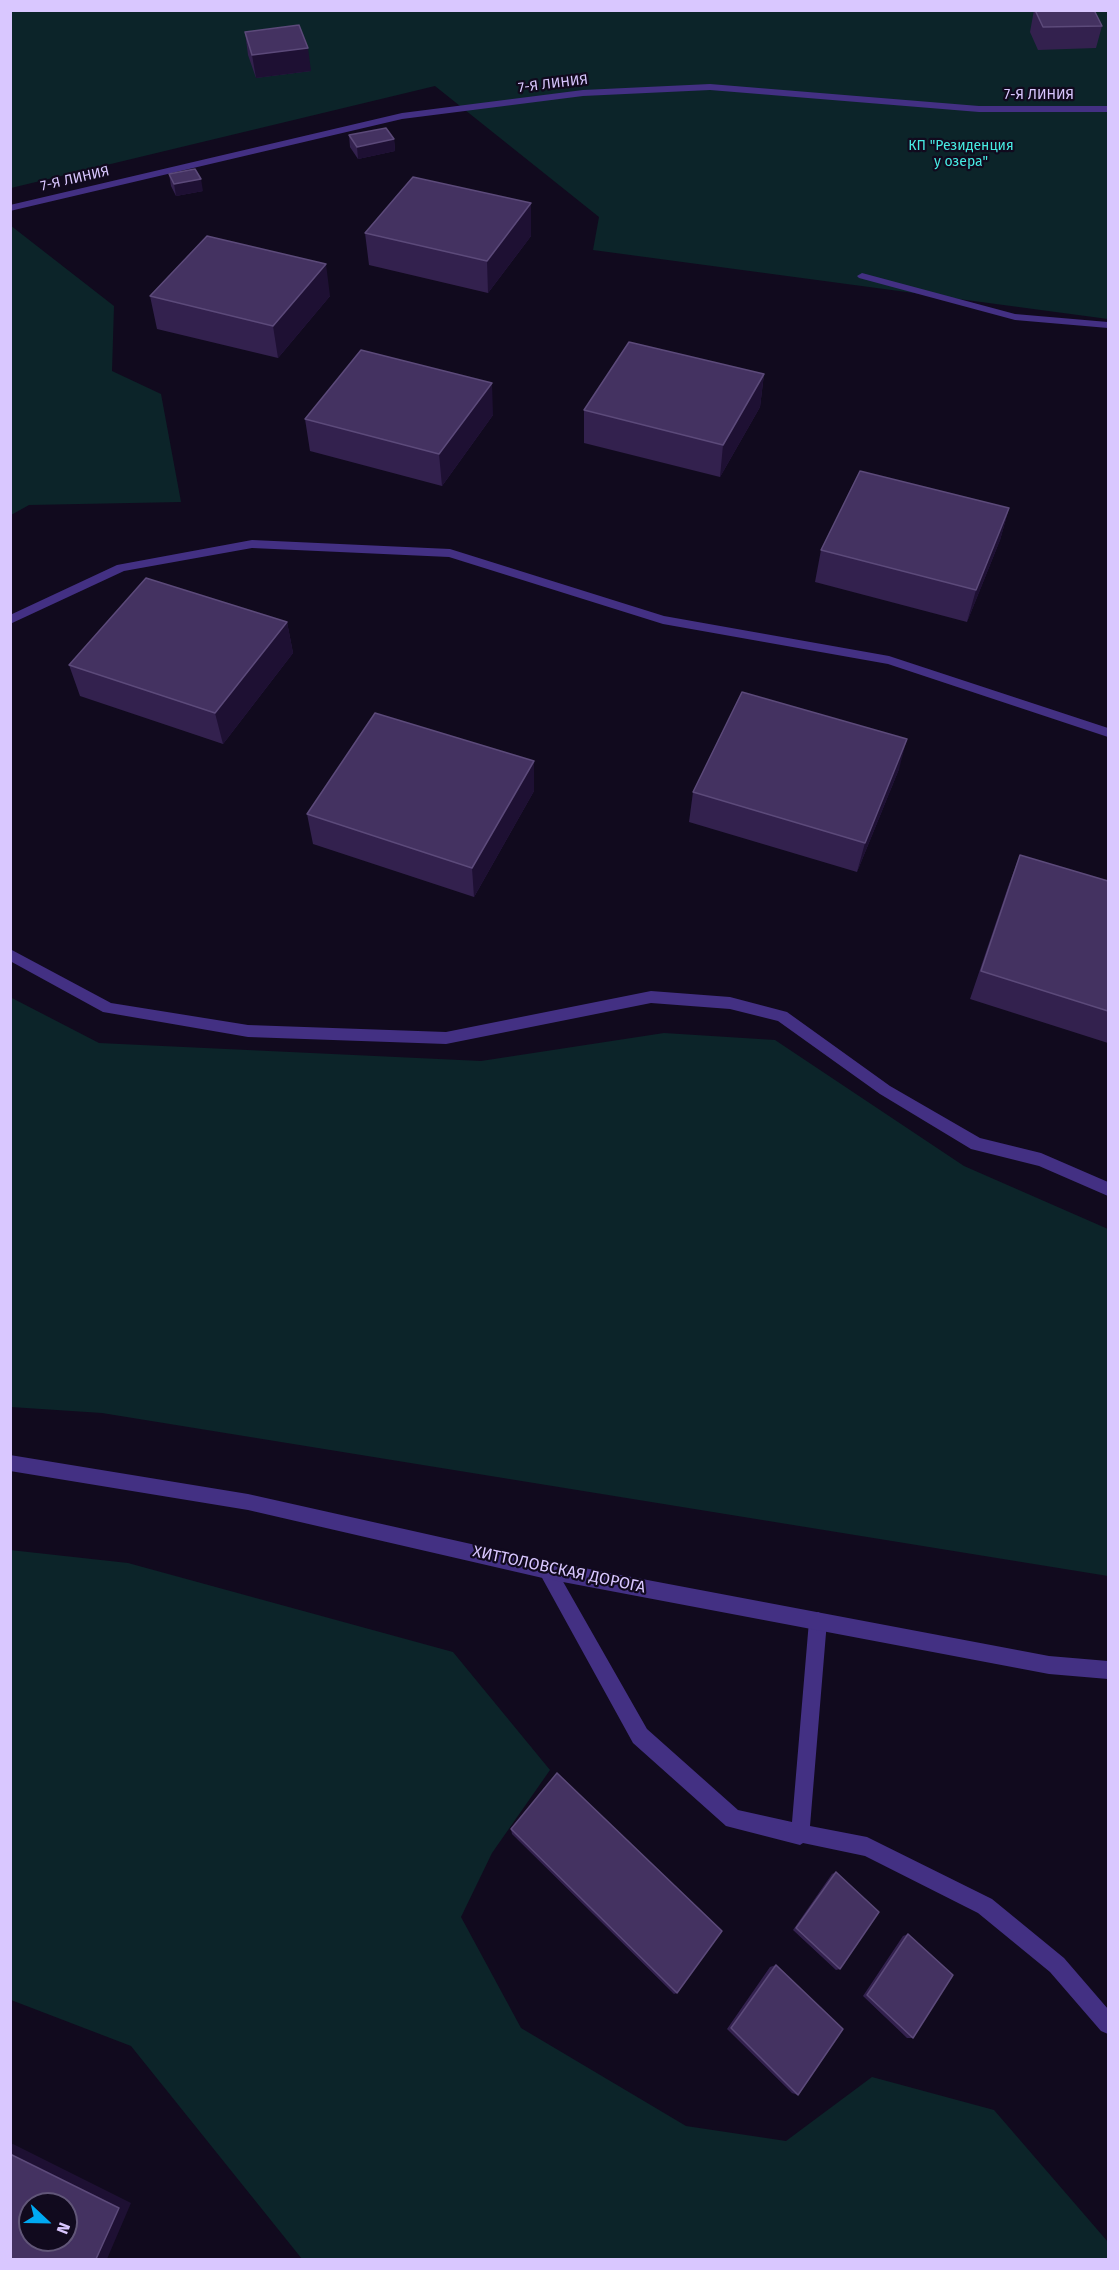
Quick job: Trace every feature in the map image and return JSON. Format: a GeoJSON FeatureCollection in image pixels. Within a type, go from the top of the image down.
{"type":"FeatureCollection","features":[{"type":"Feature","properties":{"kind":"street","name":"7-Я ЛИНИЯ"},"geometry":{"type":"LineString","coordinates":[[10,208],[402,116],[584,93],[710,87],[979,109],[1108,110]]}},
{"type":"Feature","properties":{"kind":"street"},"geometry":{"type":"LineString","coordinates":[[862,276],[1015,317],[1108,325]]}},
{"type":"Feature","properties":{"kind":"street"},"geometry":{"type":"LineString","coordinates":[[10,620],[121,568],[252,544],[450,553],[663,620],[889,660],[1108,733]]}},
{"type":"Feature","properties":{"kind":"street"},"geometry":{"type":"LineString","coordinates":[[10,954],[108,1008],[248,1030],[446,1038],[651,997],[730,1003],[782,1016],[885,1090],[976,1144],[1041,1160],[1108,1190]]}},
{"type":"Feature","properties":{"kind":"street","name":"ХИТТОЛОВСКАЯ ДОРОГА"},"geometry":{"type":"LineString","coordinates":[[10,1463],[248,1502],[546,1570],[1049,1665],[1108,1670]]}},
{"type":"Feature","properties":{"kind":"street"},"geometry":{"type":"LineString","coordinates":[[546,1570],[640,1736],[733,1819],[867,1847],[985,1906],[1057,1965],[1108,2024]]}},
{"type":"Feature","properties":{"kind":"street"},"geometry":{"type":"LineString","coordinates":[[800,1834],[818,1621]]}},
{"type":"Feature","properties":{"kind":"green space","name":"КП \"Резиденция у озера\""},"geometry":{"type":"Polygon","coordinates":[[[10,11],[1108,11],[1108,319],[593,250],[599,217],[435,86],[11,188],[10,11]]]}},
{"type":"Feature","properties":{"kind":"green space"},"geometry":{"type":"Polygon","coordinates":[[[10,225],[114,306],[112,371],[161,394],[181,502],[29,505],[11,515],[10,225]]]}},
{"type":"Feature","properties":{"kind":"green space"},"geometry":{"type":"Polygon","coordinates":[[[10,997],[99,1043],[481,1061],[664,1033],[775,1040],[964,1166],[1108,1229],[1108,1576],[102,1413],[11,1407],[10,997]]]}},
{"type":"Feature","properties":{"kind":"green space"},"geometry":{"type":"Polygon","coordinates":[[[10,1550],[128,1563],[453,1652],[550,1770],[492,1853],[461,1917],[521,2028],[686,2126],[786,2141],[872,2077],[994,2110],[1108,2242],[1108,2259],[302,2259],[131,2046],[11,2000],[10,1550]]]}},
{"type":"Feature","properties":{"kind":"building"},"geometry":{"type":"Polygon","coordinates":[[[1035,10],[1094,10],[1102,26],[1043,27],[1035,10]]]}},
{"type":"Feature","properties":{"kind":"building"},"geometry":{"type":"Polygon","coordinates":[[[299,25],[308,48],[252,55],[245,32],[299,25]]]}},
{"type":"Feature","properties":{"kind":"building"},"geometry":{"type":"Polygon","coordinates":[[[386,128],[394,139],[357,147],[349,135],[386,128]]]}},
{"type":"Feature","properties":{"kind":"building"},"geometry":{"type":"Polygon","coordinates":[[[195,169],[201,179],[174,184],[169,174],[195,169]]]}},
{"type":"Feature","properties":{"kind":"building"},"geometry":{"type":"Polygon","coordinates":[[[413,177],[531,203],[487,261],[365,233],[413,177]]]}},
{"type":"Feature","properties":{"kind":"building"},"geometry":{"type":"Polygon","coordinates":[[[207,236],[326,264],[273,326],[150,296],[207,236]]]}},
{"type":"Feature","properties":{"kind":"building"},"geometry":{"type":"Polygon","coordinates":[[[629,342],[764,374],[723,445],[584,410],[629,342]]]}},
{"type":"Feature","properties":{"kind":"building"},"geometry":{"type":"Polygon","coordinates":[[[361,350],[492,383],[439,454],[305,419],[361,350]]]}},
{"type":"Feature","properties":{"kind":"building"},"geometry":{"type":"Polygon","coordinates":[[[860,471],[1009,508],[976,590],[821,550],[860,471]]]}},
{"type":"Feature","properties":{"kind":"building"},"geometry":{"type":"Polygon","coordinates":[[[146,578],[287,622],[215,713],[69,665],[146,578]]]}},
{"type":"Feature","properties":{"kind":"building"},"geometry":{"type":"Polygon","coordinates":[[[742,692],[907,739],[865,843],[693,792],[742,692]]]}},
{"type":"Feature","properties":{"kind":"building"},"geometry":{"type":"Polygon","coordinates":[[[375,713],[534,761],[472,868],[307,814],[375,713]]]}},
{"type":"Feature","properties":{"kind":"building"},"geometry":{"type":"Polygon","coordinates":[[[1020,855],[1108,881],[1108,1011],[981,971],[1020,855]]]}},
{"type":"Feature","properties":{"kind":"building"},"geometry":{"type":"Polygon","coordinates":[[[557,1773],[722,1931],[677,1993],[511,1829],[557,1773]]]}},
{"type":"Feature","properties":{"kind":"building"},"geometry":{"type":"Polygon","coordinates":[[[836,1872],[879,1912],[840,1969],[796,1928],[836,1872]]]}},
{"type":"Feature","properties":{"kind":"building"},"geometry":{"type":"Polygon","coordinates":[[[908,1934],[953,1975],[913,2038],[867,1995],[908,1934]]]}},
{"type":"Feature","properties":{"kind":"building"},"geometry":{"type":"Polygon","coordinates":[[[776,1965],[843,2029],[798,2095],[731,2028],[776,1965]]]}},
{"type":"Feature","properties":{"kind":"building"},"geometry":{"type":"Polygon","coordinates":[[[10,2154],[119,2208],[96,2259],[10,2259],[10,2154]]]}}]}
